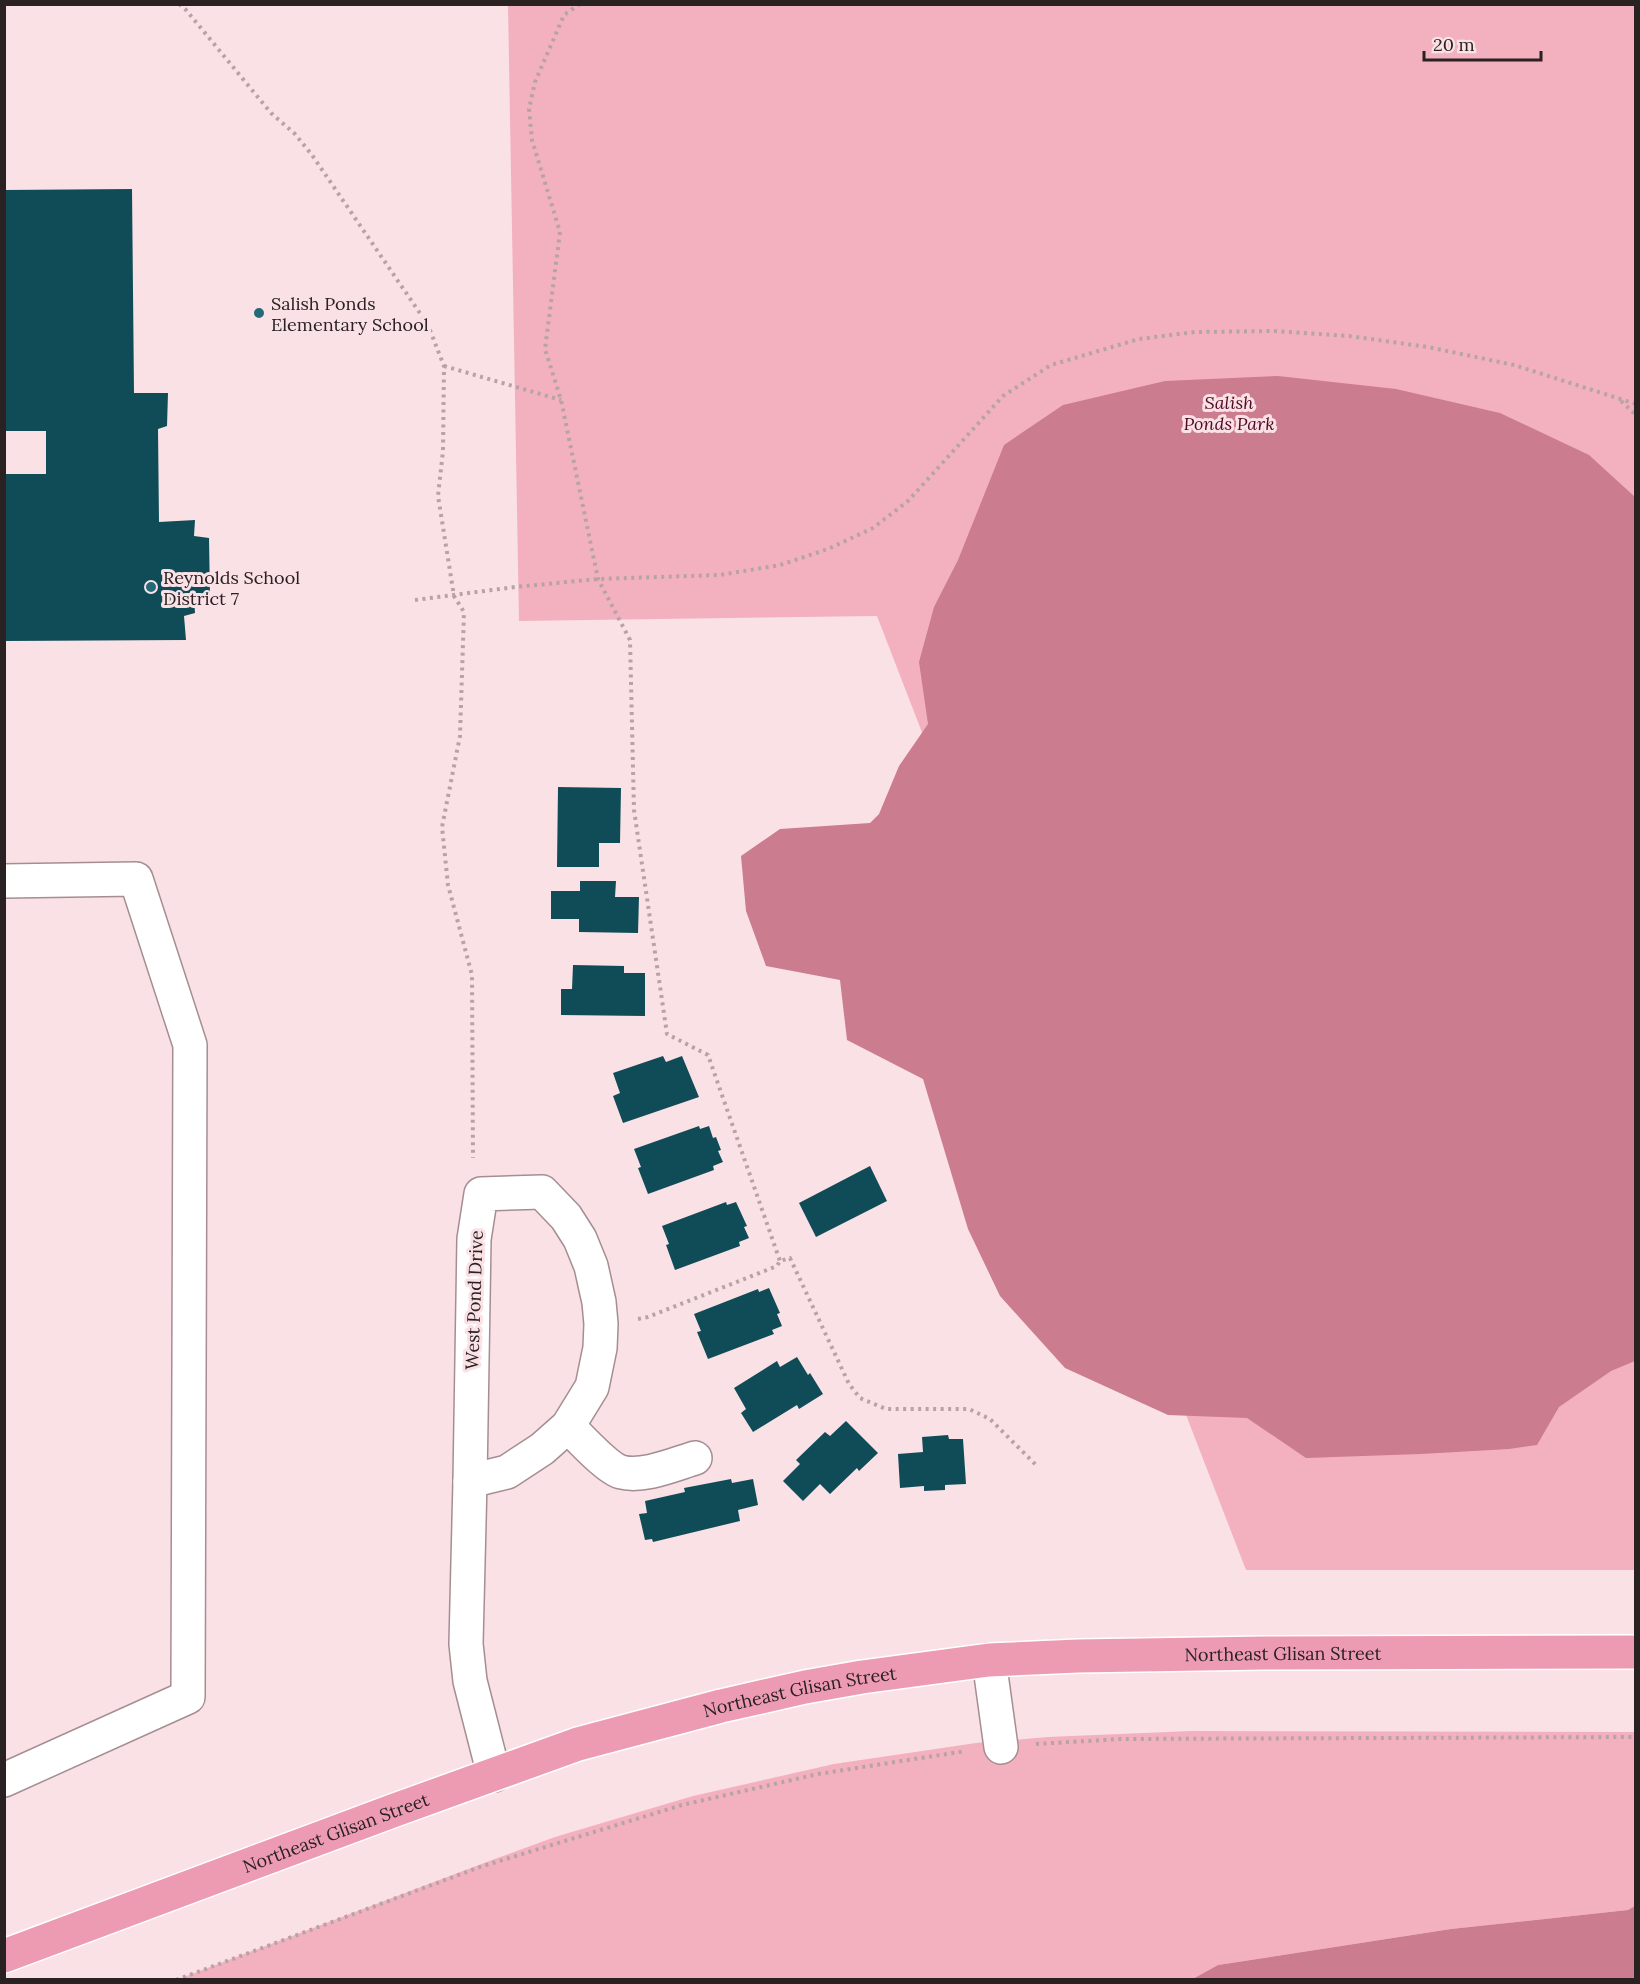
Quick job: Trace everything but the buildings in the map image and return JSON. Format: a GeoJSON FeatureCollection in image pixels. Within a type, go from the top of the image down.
{"type":"FeatureCollection","features":[{"type":"Feature","properties":{"kind":"main road","name":"Northeast Glisan Street"},"geometry":{"type":"LineString","coordinates":[[4,1956],[264,1858],[578,1744],[721,1706],[862,1677],[988,1660],[1078,1656],[1635,1652]]}},
{"type":"Feature","properties":{"kind":"lane"},"geometry":{"type":"LineString","coordinates":[[4,881],[136,879],[190,1045],[188,1697],[4,1780]]}},
{"type":"Feature","properties":{"kind":"lane"},"geometry":{"type":"LineString","coordinates":[[470,1481],[507,1472],[542,1449],[568,1426],[592,1387],[600,1348],[599,1302],[591,1266],[580,1239],[566,1216],[542,1192],[482,1194]]}},
{"type":"Feature","properties":{"kind":"lane","name":"West Pond Drive"},"geometry":{"type":"LineString","coordinates":[[482,1194],[474,1239],[466,1644],[470,1681],[494,1775]]}},
{"type":"Feature","properties":{"kind":"lane"},"geometry":{"type":"LineString","coordinates":[[568,1426],[595,1454],[621,1472],[646,1472],[696,1458]]}},
{"type":"Feature","properties":{"kind":"lane"},"geometry":{"type":"LineString","coordinates":[[988,1660],[1001,1746]]}},
{"type":"Feature","properties":{"kind":"path"},"geometry":{"type":"LineString","coordinates":[[179,4],[271,113],[295,134],[312,155],[428,325],[444,366],[443,451],[438,496],[454,596],[464,612],[460,736],[442,827],[448,885],[472,975],[473,1166],[482,1194]]}},
{"type":"Feature","properties":{"kind":"path"},"geometry":{"type":"LineString","coordinates":[[580,4],[564,15],[535,82],[529,109],[531,140],[560,232],[545,349],[561,400],[598,579],[630,640],[634,810],[667,1034],[708,1055],[780,1261]]}},
{"type":"Feature","properties":{"kind":"path"},"geometry":{"type":"LineString","coordinates":[[415,600],[598,579],[720,575],[780,565],[828,549],[873,528],[908,501],[1003,396],[1051,365],[1139,339],[1195,332],[1274,331],[1349,336],[1428,347],[1514,365],[1635,404]]}},
{"type":"Feature","properties":{"kind":"path"},"geometry":{"type":"LineString","coordinates":[[444,366],[561,400]]}},
{"type":"Feature","properties":{"kind":"path"},"geometry":{"type":"LineString","coordinates":[[1621,400],[1635,415]]}},
{"type":"Feature","properties":{"kind":"path"},"geometry":{"type":"LineString","coordinates":[[601,1324],[648,1317],[777,1266],[780,1261],[790,1258],[849,1384],[860,1398],[886,1409],[969,1409],[990,1419],[1038,1467]]}},
{"type":"Feature","properties":{"kind":"path"},"geometry":{"type":"LineString","coordinates":[[176,1980],[480,1867],[682,1805],[818,1774],[1001,1746],[1120,1739],[1635,1737]]}},
{"type":"Feature","properties":{"kind":"green space","name":"Salish Ponds Park"},"geometry":{"type":"Polygon","coordinates":[[[508,5],[1635,5],[1635,1570],[1246,1570],[877,616],[519,621],[508,5]]]}},
{"type":"Feature","properties":{"kind":"green space"},"geometry":{"type":"Polygon","coordinates":[[[1192,1731],[1635,1732],[1636,1906],[1628,1910],[1451,1929],[1218,1965],[1193,1980],[176,1980],[555,1837],[693,1796],[834,1764],[976,1743],[1048,1737],[1192,1731]]]}},
{"type":"Feature","properties":{"kind":"shaded area"},"geometry":{"type":"Polygon","coordinates":[[[1278,376],[1396,389],[1500,413],[1589,455],[1635,497],[1635,1361],[1611,1371],[1559,1407],[1537,1445],[1509,1449],[1421,1454],[1306,1458],[1247,1418],[1168,1415],[1065,1368],[1000,1296],[968,1229],[923,1079],[847,1040],[840,980],[766,966],[746,911],[741,856],[780,829],[870,823],[879,814],[899,766],[928,724],[919,662],[934,607],[958,560],[1004,445],[1063,405],[1165,381],[1278,376]]]}},
{"type":"Feature","properties":{"kind":"shaded area"},"geometry":{"type":"Polygon","coordinates":[[[1635,1906],[1635,1979],[1193,1979],[1218,1965],[1451,1929],[1628,1910],[1635,1906]]]}},
{"type":"Feature","properties":{"kind":"place","name":"Salish Ponds Elementary School"},"geometry":{"type":"Point","coordinates":[259,313]}},
{"type":"Feature","properties":{"kind":"place","name":"Reynolds School District 7"},"geometry":{"type":"Point","coordinates":[151,587]}}]}
